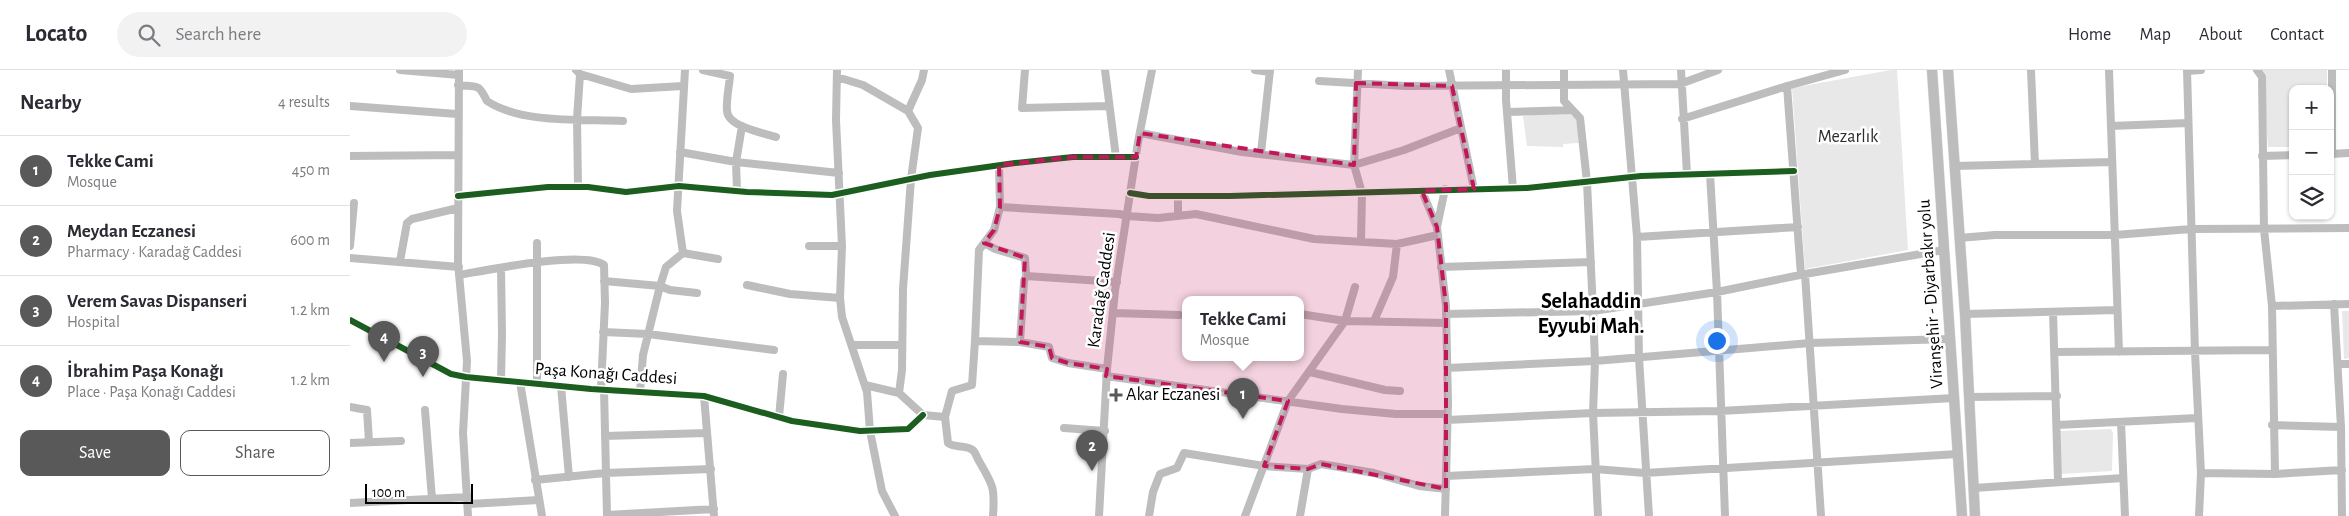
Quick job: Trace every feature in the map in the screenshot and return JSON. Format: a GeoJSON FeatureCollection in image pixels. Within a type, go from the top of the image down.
{"type":"FeatureCollection","features":[{"type":"Feature","properties":{"kind":"main road","name":"Viranşehir - Diyarbakır yolu"},"geometry":{"type":"LineString","coordinates":[[1932,70],[1962,516]]}},
{"type":"Feature","properties":{"kind":"main road","name":"Viranşehir - Diyarbakır yolu"},"geometry":{"type":"LineString","coordinates":[[1948,70],[1965,314],[1975,516]]}},
{"type":"Feature","properties":{"kind":"street"},"geometry":{"type":"LineString","coordinates":[[400,70],[459,72],[457,114],[459,271],[467,361],[463,433],[468,516]]}},
{"type":"Feature","properties":{"kind":"street"},"geometry":{"type":"LineString","coordinates":[[683,253],[677,211],[685,70]]}},
{"type":"Feature","properties":{"kind":"street"},"geometry":{"type":"LineString","coordinates":[[703,70],[730,76],[726,112],[729,118],[742,126],[776,137]]}},
{"type":"Feature","properties":{"kind":"street"},"geometry":{"type":"LineString","coordinates":[[908,111],[922,80],[924,70]]}},
{"type":"Feature","properties":{"kind":"street"},"geometry":{"type":"LineString","coordinates":[[1025,70],[1022,108],[1109,106]]}},
{"type":"Feature","properties":{"kind":"street"},"geometry":{"type":"LineString","coordinates":[[1105,70],[1116,157]]}},
{"type":"Feature","properties":{"kind":"street","name":"Karadağ Caddesi"},"geometry":{"type":"LineString","coordinates":[[1099,516],[1105,431],[1106,373],[1130,193],[1152,70]]}},
{"type":"Feature","properties":{"kind":"street"},"geometry":{"type":"LineString","coordinates":[[1255,70],[1270,71],[1260,154]]}},
{"type":"Feature","properties":{"kind":"street"},"geometry":{"type":"LineString","coordinates":[[1358,70],[1354,165],[1362,193],[1361,241]]}},
{"type":"Feature","properties":{"kind":"street"},"geometry":{"type":"LineString","coordinates":[[1449,70],[1474,189]]}},
{"type":"Feature","properties":{"kind":"street"},"geometry":{"type":"LineString","coordinates":[[1506,70],[1513,188]]}},
{"type":"Feature","properties":{"kind":"street"},"geometry":{"type":"LineString","coordinates":[[1564,70],[1564,101],[1580,118],[1587,182],[1592,262],[1595,361],[1593,413],[1598,516]]}},
{"type":"Feature","properties":{"kind":"street"},"geometry":{"type":"LineString","coordinates":[[1623,70],[1637,237],[1640,302],[1639,358],[1649,516]]}},
{"type":"Feature","properties":{"kind":"street"},"geometry":{"type":"LineString","coordinates":[[1681,70],[1682,119],[1687,174]]}},
{"type":"Feature","properties":{"kind":"street"},"geometry":{"type":"LineString","coordinates":[[1319,81],[1452,86],[1680,84],[1718,70]]}},
{"type":"Feature","properties":{"kind":"street"},"geometry":{"type":"LineString","coordinates":[[1682,119],[1845,70]]}},
{"type":"Feature","properties":{"kind":"street"},"geometry":{"type":"LineString","coordinates":[[2031,70],[2035,164]]}},
{"type":"Feature","properties":{"kind":"street"},"geometry":{"type":"LineString","coordinates":[[2108,70],[2119,352]]}},
{"type":"Feature","properties":{"kind":"street"},"geometry":{"type":"LineString","coordinates":[[2199,516],[2201,473],[2197,418],[2187,70],[2200,70]]}},
{"type":"Feature","properties":{"kind":"street"},"geometry":{"type":"LineString","coordinates":[[2257,70],[2262,77],[2264,229],[2272,306],[2272,425],[2275,474]]}},
{"type":"Feature","properties":{"kind":"street"},"geometry":{"type":"LineString","coordinates":[[2331,130],[2332,70]]}},
{"type":"Feature","properties":{"kind":"street"},"geometry":{"type":"LineString","coordinates":[[578,187],[578,72],[631,89],[683,86]]}},
{"type":"Feature","properties":{"kind":"street"},"geometry":{"type":"LineString","coordinates":[[895,516],[882,491],[870,431],[865,384],[842,317],[840,298],[842,246],[836,120],[837,73],[863,85],[908,111],[918,128],[911,179],[901,345],[902,370],[899,393]]}},
{"type":"Feature","properties":{"kind":"street"},"geometry":{"type":"LineString","coordinates":[[458,85],[479,87],[487,101],[507,111],[541,117],[623,121]]}},
{"type":"Feature","properties":{"kind":"street"},"geometry":{"type":"LineString","coordinates":[[1787,86],[1815,405],[1821,516]]}},
{"type":"Feature","properties":{"kind":"street"},"geometry":{"type":"LineString","coordinates":[[350,106],[457,114]]}},
{"type":"Feature","properties":{"kind":"street"},"geometry":{"type":"LineString","coordinates":[[1507,112],[1572,110]]}},
{"type":"Feature","properties":{"kind":"street"},"geometry":{"type":"LineString","coordinates":[[2111,126],[2188,123]]}},
{"type":"Feature","properties":{"kind":"street"},"geometry":{"type":"LineString","coordinates":[[737,191],[736,162],[742,126]]}},
{"type":"Feature","properties":{"kind":"street"},"geometry":{"type":"LineString","coordinates":[[1140,134],[1260,154],[1354,165],[1461,128]]}},
{"type":"Feature","properties":{"kind":"street"},"geometry":{"type":"LineString","coordinates":[[680,152],[736,162],[839,173]]}},
{"type":"Feature","properties":{"kind":"street"},"geometry":{"type":"LineString","coordinates":[[2334,154],[2349,153]]}},
{"type":"Feature","properties":{"kind":"street"},"geometry":{"type":"LineString","coordinates":[[350,156],[458,155]]}},
{"type":"Feature","properties":{"kind":"street"},"geometry":{"type":"LineString","coordinates":[[2262,156],[2289,155]]}},
{"type":"Feature","properties":{"kind":"street"},"geometry":{"type":"LineString","coordinates":[[458,196],[548,187],[578,187],[626,192],[679,186],[737,191],[840,194],[911,179],[999,165],[1073,157],[1136,157]]}},
{"type":"Feature","properties":{"kind":"street"},"geometry":{"type":"LineString","coordinates":[[1955,166],[2112,162]]}},
{"type":"Feature","properties":{"kind":"street"},"geometry":{"type":"LineString","coordinates":[[993,516],[994,490],[992,482],[975,452],[970,448],[953,446],[948,443],[945,417],[952,391],[972,385],[978,250],[994,230],[1000,207],[999,165]]}},
{"type":"Feature","properties":{"kind":"street"},"geometry":{"type":"LineString","coordinates":[[1130,193],[1149,196],[1178,196],[1513,188],[1631,177],[1794,171]]}},
{"type":"Feature","properties":{"kind":"street"},"geometry":{"type":"LineString","coordinates":[[1710,174],[1717,292],[1725,516]]}},
{"type":"Feature","properties":{"kind":"street"},"geometry":{"type":"LineString","coordinates":[[1437,231],[1445,190]]}},
{"type":"Feature","properties":{"kind":"street"},"geometry":{"type":"LineString","coordinates":[[1422,191],[1437,231],[1446,314],[1447,417],[1445,516]]}},
{"type":"Feature","properties":{"kind":"street"},"geometry":{"type":"LineString","coordinates":[[1178,196],[1178,216]]}},
{"type":"Feature","properties":{"kind":"street"},"geometry":{"type":"LineString","coordinates":[[350,246],[354,203]]}},
{"type":"Feature","properties":{"kind":"street"},"geometry":{"type":"LineString","coordinates":[[1000,207],[1109,213],[1158,218],[1196,214],[1314,239],[1397,244],[1437,231]]}},
{"type":"Feature","properties":{"kind":"street"},"geometry":{"type":"LineString","coordinates":[[400,261],[407,222],[412,219],[458,208]]}},
{"type":"Feature","properties":{"kind":"street"},"geometry":{"type":"LineString","coordinates":[[1637,237],[1798,227]]}},
{"type":"Feature","properties":{"kind":"street"},"geometry":{"type":"LineString","coordinates":[[1959,238],[1995,235],[2349,228]]}},
{"type":"Feature","properties":{"kind":"street"},"geometry":{"type":"LineString","coordinates":[[537,243],[537,384]]}},
{"type":"Feature","properties":{"kind":"street"},"geometry":{"type":"LineString","coordinates":[[984,244],[1025,258],[1026,276],[1024,281],[1020,342]]}},
{"type":"Feature","properties":{"kind":"street"},"geometry":{"type":"LineString","coordinates":[[1374,321],[1394,278],[1397,244]]}},
{"type":"Feature","properties":{"kind":"street"},"geometry":{"type":"LineString","coordinates":[[809,246],[842,246]]}},
{"type":"Feature","properties":{"kind":"street"},"geometry":{"type":"LineString","coordinates":[[1446,314],[1593,311],[1640,302],[1717,292],[1803,274],[1944,250]]}},
{"type":"Feature","properties":{"kind":"street"},"geometry":{"type":"LineString","coordinates":[[640,392],[643,355],[666,267],[683,253],[718,259]]}},
{"type":"Feature","properties":{"kind":"street"},"geometry":{"type":"LineString","coordinates":[[350,258],[400,261],[459,271],[575,259],[600,262],[604,265],[602,389],[607,515],[714,512],[704,396]]}},
{"type":"Feature","properties":{"kind":"street"},"geometry":{"type":"LineString","coordinates":[[1441,267],[1592,262]]}},
{"type":"Feature","properties":{"kind":"street"},"geometry":{"type":"LineString","coordinates":[[501,268],[501,380]]}},
{"type":"Feature","properties":{"kind":"street"},"geometry":{"type":"LineString","coordinates":[[1026,276],[1117,282]]}},
{"type":"Feature","properties":{"kind":"street"},"geometry":{"type":"LineString","coordinates":[[604,281],[660,286],[670,290],[698,293]]}},
{"type":"Feature","properties":{"kind":"street"},"geometry":{"type":"LineString","coordinates":[[747,286],[790,294],[840,298]]}},
{"type":"Feature","properties":{"kind":"street"},"geometry":{"type":"LineString","coordinates":[[1245,516],[1288,401],[1345,320],[1356,288]]}},
{"type":"Feature","properties":{"kind":"street"},"geometry":{"type":"LineString","coordinates":[[2334,304],[2341,427],[2342,516]]}},
{"type":"Feature","properties":{"kind":"street"},"geometry":{"type":"LineString","coordinates":[[2272,306],[2349,304]]}},
{"type":"Feature","properties":{"kind":"street"},"geometry":{"type":"LineString","coordinates":[[1965,314],[2117,310]]}},
{"type":"Feature","properties":{"kind":"street"},"geometry":{"type":"LineString","coordinates":[[2053,312],[2057,396],[2058,482]]}},
{"type":"Feature","properties":{"kind":"street"},"geometry":{"type":"LineString","coordinates":[[1114,313],[1179,315]]}},
{"type":"Feature","properties":{"kind":"street"},"geometry":{"type":"LineString","coordinates":[[1304,315],[1345,320],[1446,323]]}},
{"type":"Feature","properties":{"kind":"street","name":"Paşa Konağı Caddesi"},"geometry":{"type":"LineString","coordinates":[[350,320],[451,374],[466,377],[704,396],[792,421],[870,431],[908,429],[923,416]]}},
{"type":"Feature","properties":{"kind":"street"},"geometry":{"type":"LineString","coordinates":[[603,332],[648,334],[774,350]]}},
{"type":"Feature","properties":{"kind":"street"},"geometry":{"type":"LineString","coordinates":[[1447,368],[1639,358],[1810,343],[1950,339]]}},
{"type":"Feature","properties":{"kind":"street"},"geometry":{"type":"LineString","coordinates":[[975,341],[1020,342],[1049,347],[1052,358],[1106,373],[1288,401],[1396,414],[1447,417],[1720,411],[1954,398]]}},
{"type":"Feature","properties":{"kind":"street"},"geometry":{"type":"LineString","coordinates":[[852,345],[901,345]]}},
{"type":"Feature","properties":{"kind":"street"},"geometry":{"type":"LineString","coordinates":[[2055,352],[2271,350]]}},
{"type":"Feature","properties":{"kind":"street"},"geometry":{"type":"LineString","coordinates":[[2338,364],[2349,364]]}},
{"type":"Feature","properties":{"kind":"street"},"geometry":{"type":"LineString","coordinates":[[1310,372],[1400,391]]}},
{"type":"Feature","properties":{"kind":"street"},"geometry":{"type":"LineString","coordinates":[[779,418],[783,374]]}},
{"type":"Feature","properties":{"kind":"street"},"geometry":{"type":"LineString","coordinates":[[520,382],[542,516]]}},
{"type":"Feature","properties":{"kind":"street"},"geometry":{"type":"LineString","coordinates":[[865,384],[899,393],[923,416],[945,417]]}},
{"type":"Feature","properties":{"kind":"street"},"geometry":{"type":"LineString","coordinates":[[562,386],[569,477]]}},
{"type":"Feature","properties":{"kind":"street"},"geometry":{"type":"LineString","coordinates":[[1970,397],[2057,396]]}},
{"type":"Feature","properties":{"kind":"street"},"geometry":{"type":"LineString","coordinates":[[350,408],[367,410],[369,442]]}},
{"type":"Feature","properties":{"kind":"street"},"geometry":{"type":"LineString","coordinates":[[425,410],[432,499]]}},
{"type":"Feature","properties":{"kind":"street"},"geometry":{"type":"LineString","coordinates":[[2057,425],[2197,418]]}},
{"type":"Feature","properties":{"kind":"street"},"geometry":{"type":"LineString","coordinates":[[2120,422],[2125,516]]}},
{"type":"Feature","properties":{"kind":"street"},"geometry":{"type":"LineString","coordinates":[[2272,425],[2341,427]]}},
{"type":"Feature","properties":{"kind":"street"},"geometry":{"type":"LineString","coordinates":[[1064,428],[1105,431]]}},
{"type":"Feature","properties":{"kind":"street"},"geometry":{"type":"LineString","coordinates":[[605,436],[706,433]]}},
{"type":"Feature","properties":{"kind":"street"},"geometry":{"type":"LineString","coordinates":[[350,443],[401,441]]}},
{"type":"Feature","properties":{"kind":"street"},"geometry":{"type":"LineString","coordinates":[[1149,516],[1160,474],[1177,468],[1184,453],[1264,466],[1308,468],[1321,464],[1374,473],[1419,486],[1446,489]]}},
{"type":"Feature","properties":{"kind":"street"},"geometry":{"type":"LineString","coordinates":[[1446,476],[1595,469],[1645,472],[1723,469],[1819,461],[1958,454]]}},
{"type":"Feature","properties":{"kind":"street"},"geometry":{"type":"LineString","coordinates":[[535,480],[605,473],[711,468]]}},
{"type":"Feature","properties":{"kind":"street"},"geometry":{"type":"LineString","coordinates":[[1300,516],[1308,468]]}},
{"type":"Feature","properties":{"kind":"street"},"geometry":{"type":"LineString","coordinates":[[2201,473],[2275,474],[2342,470]]}},
{"type":"Feature","properties":{"kind":"street"},"geometry":{"type":"LineString","coordinates":[[1974,488],[2123,478]]}},
{"type":"Feature","properties":{"kind":"street"},"geometry":{"type":"LineString","coordinates":[[350,504],[432,499],[468,501],[539,500]]}},
{"type":"Feature","properties":{"kind":"highlighted area"},"geometry":{"type":"Polygon","coordinates":[[[1356,83],[1452,86],[1474,189],[1422,191],[1437,227],[1446,306],[1446,489],[1321,464],[1308,469],[1264,466],[1288,401],[1106,376],[1107,369],[1068,363],[1052,358],[1049,347],[1020,342],[1025,258],[984,243],[994,230],[1000,207],[999,165],[1073,157],[1136,157],[1140,133],[1354,165],[1356,83]]]}},
{"type":"Feature","properties":{"kind":"green space","name":"Mezarlık"},"geometry":{"type":"Polygon","coordinates":[[[1897,70],[1908,250],[1805,269],[1792,88],[1897,70]]]}},
{"type":"Feature","properties":{"kind":"green space"},"geometry":{"type":"Polygon","coordinates":[[[2262,70],[2327,70],[2327,85],[2289,85],[2289,147],[2268,147],[2262,70]]]}},
{"type":"Feature","properties":{"kind":"green space"},"geometry":{"type":"Polygon","coordinates":[[[1564,111],[1576,118],[1579,143],[1563,144],[1563,147],[1527,146],[1523,116],[1564,111]]]}},
{"type":"Feature","properties":{"kind":"green space"},"geometry":{"type":"Polygon","coordinates":[[[2342,311],[2349,311],[2349,358],[2344,359],[2342,311]]]}},
{"type":"Feature","properties":{"kind":"green space"},"geometry":{"type":"Polygon","coordinates":[[[2111,429],[2113,433],[2112,471],[2060,474],[2060,431],[2111,429]]]}},
{"type":"Feature","properties":{"kind":"cycle path"},"geometry":{"type":"LineString","coordinates":[[458,196],[548,187],[588,187],[626,192],[679,186],[747,192],[832,195],[930,175],[1015,163],[1073,157],[1136,157]]}},
{"type":"Feature","properties":{"kind":"cycle path"},"geometry":{"type":"LineString","coordinates":[[1130,193],[1149,196],[1230,196],[1527,188],[1641,176],[1794,171]]}},
{"type":"Feature","properties":{"kind":"cycle path"},"geometry":{"type":"LineString","coordinates":[[350,320],[451,374],[466,377],[591,389],[704,396],[792,421],[860,431],[908,429],[923,415]]}},
{"type":"Feature","properties":{"kind":"place","name":"İbrahim Paşa Konağı"},"geometry":{"type":"Point","coordinates":[384,362]}},
{"type":"Feature","properties":{"kind":"place","name":"Verem Savas Dispanseri"},"geometry":{"type":"Point","coordinates":[423,377]}},
{"type":"Feature","properties":{"kind":"place","name":"Akar Eczanesi"},"geometry":{"type":"Point","coordinates":[1116,395]}},
{"type":"Feature","properties":{"kind":"place","name":"Tekke Cami"},"geometry":{"type":"Point","coordinates":[1243,419]}},
{"type":"Feature","properties":{"kind":"place","name":"Meydan Eczanesi"},"geometry":{"type":"Point","coordinates":[1092,471]}},
{"type":"Feature","properties":{"kind":"district","name":"Selahaddin Eyyubi Mah."},"geometry":{"type":"Point","coordinates":[1591,314]}}]}
